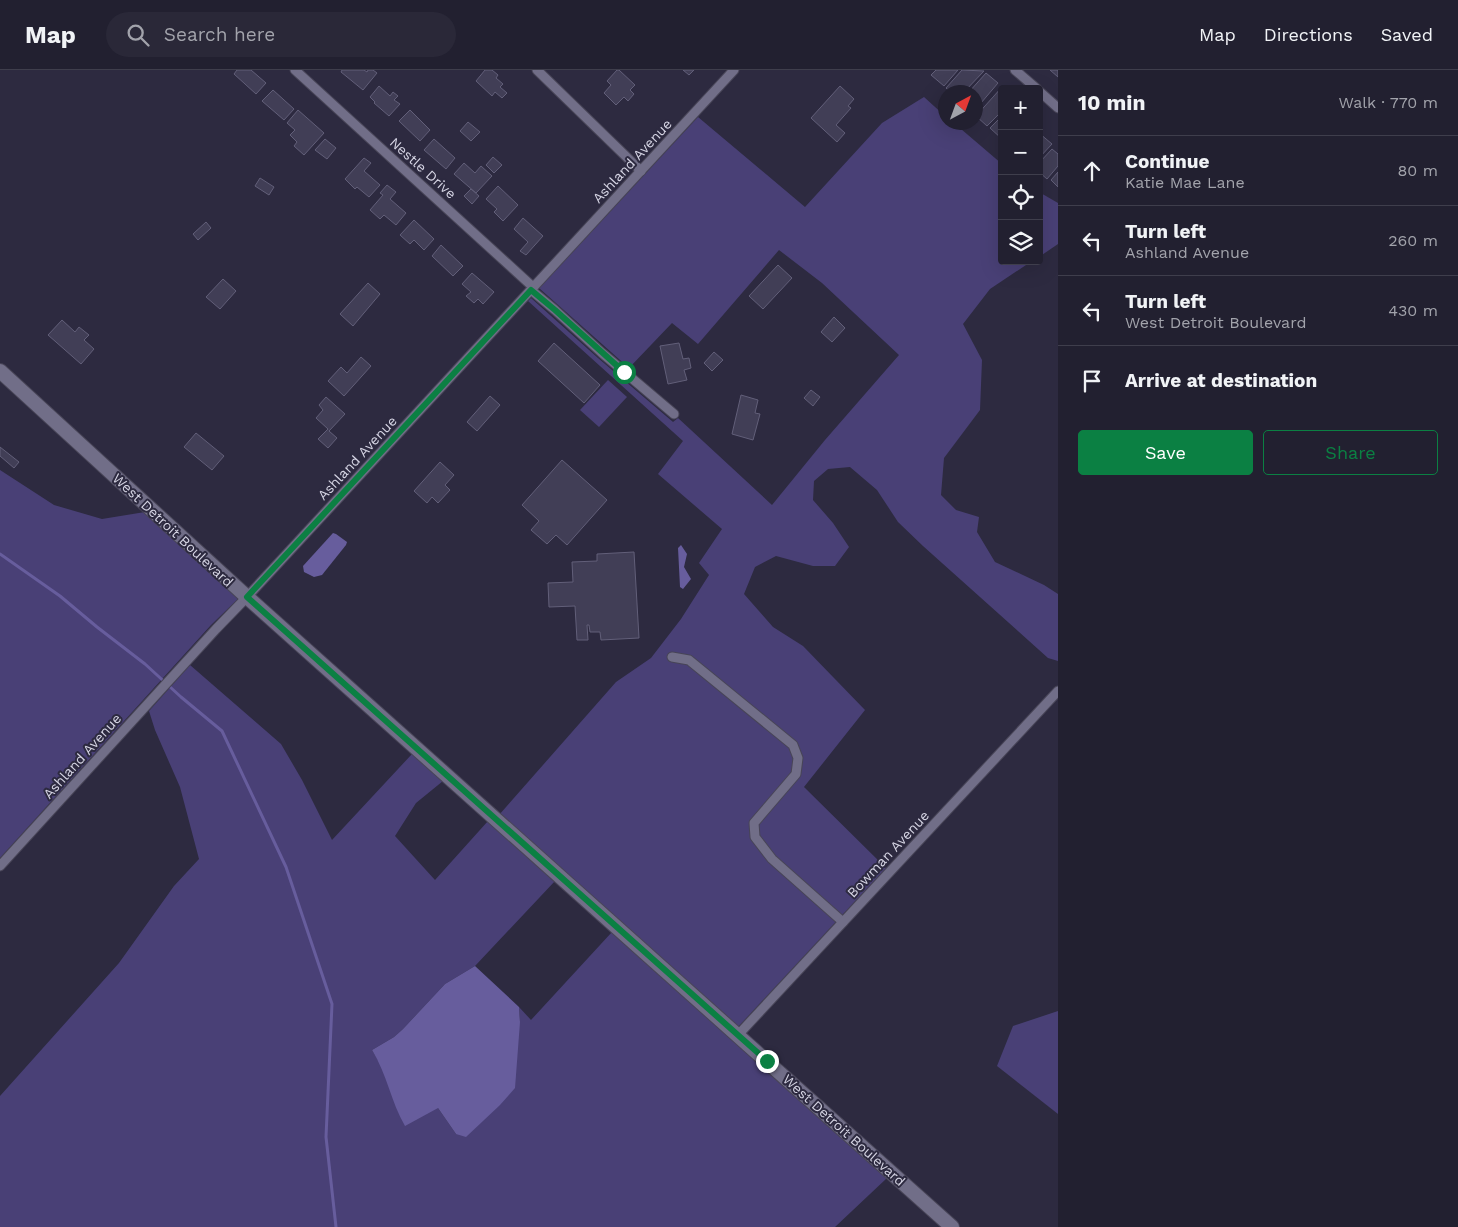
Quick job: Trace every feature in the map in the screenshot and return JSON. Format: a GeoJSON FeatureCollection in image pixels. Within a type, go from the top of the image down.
{"type":"FeatureCollection","features":[{"type":"Feature","properties":{"kind":"street","name":"Nestle Drive"},"geometry":{"type":"LineString","coordinates":[[295,70],[532,288],[674,414]]}},
{"type":"Feature","properties":{"kind":"street"},"geometry":{"type":"LineString","coordinates":[[537,70],[641,171]]}},
{"type":"Feature","properties":{"kind":"street","name":"Ashland Avenue"},"geometry":{"type":"LineString","coordinates":[[0,866],[216,629],[734,70]]}},
{"type":"Feature","properties":{"kind":"street"},"geometry":{"type":"LineString","coordinates":[[1015,70],[1032,85]]}},
{"type":"Feature","properties":{"kind":"street"},"geometry":{"type":"LineString","coordinates":[[1043,94],[1058,108]]}},
{"type":"Feature","properties":{"kind":"street","name":"West Detroit Boulevard"},"geometry":{"type":"LineString","coordinates":[[0,371],[247,597],[952,1227]]}},
{"type":"Feature","properties":{"kind":"street"},"geometry":{"type":"LineString","coordinates":[[672,657],[689,660],[793,745],[798,758],[796,774],[754,823],[755,837],[772,859],[843,922]]}},
{"type":"Feature","properties":{"kind":"street","name":"Bowman Avenue"},"geometry":{"type":"LineString","coordinates":[[738,1035],[1058,691]]}},
{"type":"Feature","properties":{"kind":"shaded area"},"geometry":{"type":"Polygon","coordinates":[[[924,97],[938,110],[938,130],[962,130],[998,161],[998,265],[1026,265],[990,289],[963,324],[982,360],[980,410],[944,458],[941,495],[956,510],[979,517],[977,532],[995,562],[1044,585],[1058,594],[1058,661],[1048,658],[923,546],[898,522],[877,490],[850,467],[828,469],[814,481],[813,500],[833,523],[849,547],[835,566],[813,566],[776,556],[755,567],[744,594],[773,627],[803,646],[865,710],[804,787],[886,868],[738,1027],[499,815],[616,682],[651,658],[681,619],[709,575],[699,563],[722,529],[658,474],[683,441],[528,301],[531,298],[673,422],[678,418],[772,505],[825,440],[899,355],[822,283],[779,250],[698,344],[672,323],[629,368],[539,288],[698,117],[805,207],[882,123],[924,97]]]}},
{"type":"Feature","properties":{"kind":"shaded area"},"geometry":{"type":"Polygon","coordinates":[[[1043,194],[1058,203],[1058,244],[1043,254],[1043,194]]]}},
{"type":"Feature","properties":{"kind":"shaded area"},"geometry":{"type":"Polygon","coordinates":[[[608,380],[627,397],[599,427],[580,410],[608,380]]]}},
{"type":"Feature","properties":{"kind":"shaded area"},"geometry":{"type":"Polygon","coordinates":[[[0,470],[54,505],[102,519],[145,512],[239,598],[211,625],[0,858],[0,470]]]}},
{"type":"Feature","properties":{"kind":"shaded area"},"geometry":{"type":"Polygon","coordinates":[[[333,533],[347,542],[346,545],[322,575],[314,577],[304,572],[303,566],[333,533]]]}},
{"type":"Feature","properties":{"kind":"shaded area"},"geometry":{"type":"Polygon","coordinates":[[[681,545],[687,554],[684,567],[691,579],[683,589],[680,587],[678,548],[681,545]]]}},
{"type":"Feature","properties":{"kind":"shaded area"},"geometry":{"type":"Polygon","coordinates":[[[190,665],[281,744],[302,780],[332,840],[412,754],[443,781],[416,803],[395,836],[435,880],[488,821],[555,881],[475,966],[445,984],[403,1029],[394,1037],[372,1050],[378,1060],[438,1108],[456,1134],[520,1022],[519,1007],[531,1020],[612,932],[887,1178],[835,1227],[0,1227],[0,1096],[119,963],[174,886],[199,859],[180,787],[155,730],[149,711],[190,665]]]}},
{"type":"Feature","properties":{"kind":"shaded area"},"geometry":{"type":"Polygon","coordinates":[[[475,966],[519,1007],[520,1022],[515,1088],[466,1137],[456,1134],[438,1108],[405,1126],[382,1069],[372,1050],[394,1037],[403,1029],[445,984],[475,966]]]}},
{"type":"Feature","properties":{"kind":"shaded area"},"geometry":{"type":"Polygon","coordinates":[[[1058,1011],[1058,1114],[997,1066],[1013,1026],[1058,1011]]]}},
{"type":"Feature","properties":{"kind":"building"},"geometry":{"type":"Polygon","coordinates":[[[237,70],[251,70],[266,83],[256,94],[234,74],[237,70]]]}},
{"type":"Feature","properties":{"kind":"building"},"geometry":{"type":"Polygon","coordinates":[[[342,70],[364,70],[367,72],[368,70],[373,70],[377,73],[363,90],[341,72],[342,70]]]}},
{"type":"Feature","properties":{"kind":"building"},"geometry":{"type":"Polygon","coordinates":[[[485,70],[492,70],[498,75],[496,78],[503,84],[500,87],[507,93],[502,98],[495,92],[492,96],[476,81],[485,70]]]}},
{"type":"Feature","properties":{"kind":"building"},"geometry":{"type":"Polygon","coordinates":[[[617,70],[635,85],[630,90],[634,94],[628,101],[624,97],[616,105],[604,93],[611,85],[607,81],[617,70]]]}},
{"type":"Feature","properties":{"kind":"building"},"geometry":{"type":"Polygon","coordinates":[[[683,70],[694,70],[689,75],[683,70]]]}},
{"type":"Feature","properties":{"kind":"building"},"geometry":{"type":"Polygon","coordinates":[[[936,70],[958,70],[945,85],[931,75],[936,70]]]}},
{"type":"Feature","properties":{"kind":"building"},"geometry":{"type":"Polygon","coordinates":[[[962,70],[984,71],[971,85],[949,85],[962,70]]]}},
{"type":"Feature","properties":{"kind":"building"},"geometry":{"type":"Polygon","coordinates":[[[1050,70],[1058,70],[1058,77],[1050,70]]]}},
{"type":"Feature","properties":{"kind":"building"},"geometry":{"type":"Polygon","coordinates":[[[986,73],[998,83],[983,101],[983,85],[975,85],[986,73]]]}},
{"type":"Feature","properties":{"kind":"building"},"geometry":{"type":"Polygon","coordinates":[[[379,86],[390,96],[393,92],[398,96],[394,100],[400,104],[389,116],[370,97],[379,86]]]}},
{"type":"Feature","properties":{"kind":"building"},"geometry":{"type":"Polygon","coordinates":[[[840,86],[854,99],[848,106],[851,108],[836,125],[845,133],[837,142],[811,118],[840,86]]]}},
{"type":"Feature","properties":{"kind":"building"},"geometry":{"type":"Polygon","coordinates":[[[273,90],[294,109],[284,120],[262,101],[273,90]]]}},
{"type":"Feature","properties":{"kind":"building"},"geometry":{"type":"Polygon","coordinates":[[[998,91],[998,115],[987,126],[983,122],[983,108],[998,91]]]}},
{"type":"Feature","properties":{"kind":"building"},"geometry":{"type":"Polygon","coordinates":[[[298,110],[324,133],[304,155],[294,146],[297,142],[290,135],[295,130],[287,123],[298,110]]]}},
{"type":"Feature","properties":{"kind":"building"},"geometry":{"type":"Polygon","coordinates":[[[410,110],[430,130],[420,141],[399,121],[410,110]]]}},
{"type":"Feature","properties":{"kind":"building"},"geometry":{"type":"Polygon","coordinates":[[[998,120],[998,135],[990,128],[998,120]]]}},
{"type":"Feature","properties":{"kind":"building"},"geometry":{"type":"Polygon","coordinates":[[[468,122],[480,132],[471,141],[460,131],[468,122]]]}},
{"type":"Feature","properties":{"kind":"building"},"geometry":{"type":"Polygon","coordinates":[[[1043,136],[1052,144],[1043,154],[1043,136]]]}},
{"type":"Feature","properties":{"kind":"building"},"geometry":{"type":"Polygon","coordinates":[[[325,139],[336,148],[327,159],[315,150],[325,139]]]}},
{"type":"Feature","properties":{"kind":"building"},"geometry":{"type":"Polygon","coordinates":[[[434,139],[455,158],[446,169],[424,150],[434,139]]]}},
{"type":"Feature","properties":{"kind":"building"},"geometry":{"type":"Polygon","coordinates":[[[1052,149],[1058,154],[1058,166],[1047,179],[1043,176],[1043,159],[1052,149]]]}},
{"type":"Feature","properties":{"kind":"building"},"geometry":{"type":"Polygon","coordinates":[[[493,157],[502,165],[494,173],[486,165],[493,157]]]}},
{"type":"Feature","properties":{"kind":"building"},"geometry":{"type":"Polygon","coordinates":[[[364,158],[371,163],[364,171],[380,185],[369,197],[357,187],[355,189],[345,179],[364,158]]]}},
{"type":"Feature","properties":{"kind":"building"},"geometry":{"type":"Polygon","coordinates":[[[464,163],[475,173],[481,166],[492,176],[476,193],[454,174],[464,163]]]}},
{"type":"Feature","properties":{"kind":"building"},"geometry":{"type":"Polygon","coordinates":[[[1058,172],[1058,187],[1051,180],[1058,172]]]}},
{"type":"Feature","properties":{"kind":"building"},"geometry":{"type":"Polygon","coordinates":[[[260,178],[274,187],[269,195],[255,186],[260,178]]]}},
{"type":"Feature","properties":{"kind":"building"},"geometry":{"type":"Polygon","coordinates":[[[387,185],[396,192],[390,199],[406,213],[396,225],[384,215],[380,219],[370,210],[383,195],[380,193],[387,185]]]}},
{"type":"Feature","properties":{"kind":"building"},"geometry":{"type":"Polygon","coordinates":[[[498,186],[518,205],[503,221],[494,212],[497,209],[486,199],[498,186]]]}},
{"type":"Feature","properties":{"kind":"building"},"geometry":{"type":"Polygon","coordinates":[[[471,189],[479,196],[472,204],[464,196],[471,189]]]}},
{"type":"Feature","properties":{"kind":"building"},"geometry":{"type":"Polygon","coordinates":[[[523,218],[543,236],[526,255],[520,251],[528,242],[514,229],[523,218]]]}},
{"type":"Feature","properties":{"kind":"building"},"geometry":{"type":"Polygon","coordinates":[[[414,220],[434,239],[424,250],[414,240],[410,244],[400,235],[414,220]]]}},
{"type":"Feature","properties":{"kind":"building"},"geometry":{"type":"Polygon","coordinates":[[[206,222],[211,228],[198,240],[193,234],[206,222]]]}},
{"type":"Feature","properties":{"kind":"building"},"geometry":{"type":"Polygon","coordinates":[[[441,245],[463,266],[453,276],[432,256],[441,245]]]}},
{"type":"Feature","properties":{"kind":"building"},"geometry":{"type":"Polygon","coordinates":[[[778,265],[792,278],[763,309],[749,296],[778,265]]]}},
{"type":"Feature","properties":{"kind":"building"},"geometry":{"type":"Polygon","coordinates":[[[472,273],[494,292],[483,304],[478,299],[474,303],[466,296],[471,292],[462,284],[472,273]]]}},
{"type":"Feature","properties":{"kind":"building"},"geometry":{"type":"Polygon","coordinates":[[[223,279],[236,291],[220,309],[206,297],[223,279]]]}},
{"type":"Feature","properties":{"kind":"building"},"geometry":{"type":"Polygon","coordinates":[[[368,283],[380,294],[353,326],[340,314],[368,283]]]}},
{"type":"Feature","properties":{"kind":"building"},"geometry":{"type":"Polygon","coordinates":[[[834,317],[845,328],[832,342],[821,332],[834,317]]]}},
{"type":"Feature","properties":{"kind":"building"},"geometry":{"type":"Polygon","coordinates":[[[62,320],[75,332],[79,327],[89,335],[84,340],[94,349],[81,364],[48,335],[62,320]]]}},
{"type":"Feature","properties":{"kind":"building"},"geometry":{"type":"Polygon","coordinates":[[[554,343],[600,385],[584,403],[538,361],[554,343]]]}},
{"type":"Feature","properties":{"kind":"building"},"geometry":{"type":"Polygon","coordinates":[[[679,343],[683,359],[689,358],[691,368],[684,370],[687,380],[668,384],[660,346],[679,343]]]}},
{"type":"Feature","properties":{"kind":"building"},"geometry":{"type":"Polygon","coordinates":[[[714,352],[723,360],[712,371],[704,363],[714,352]]]}},
{"type":"Feature","properties":{"kind":"building"},"geometry":{"type":"Polygon","coordinates":[[[361,357],[371,366],[344,396],[328,381],[341,367],[347,373],[361,357]]]}},
{"type":"Feature","properties":{"kind":"building"},"geometry":{"type":"Polygon","coordinates":[[[811,390],[820,397],[813,406],[804,398],[811,390]]]}},
{"type":"Feature","properties":{"kind":"building"},"geometry":{"type":"Polygon","coordinates":[[[741,395],[758,400],[755,413],[760,414],[753,440],[732,434],[741,395]]]}},
{"type":"Feature","properties":{"kind":"building"},"geometry":{"type":"Polygon","coordinates":[[[490,396],[500,405],[477,431],[467,422],[490,396]]]}},
{"type":"Feature","properties":{"kind":"building"},"geometry":{"type":"Polygon","coordinates":[[[326,397],[345,414],[329,431],[337,438],[328,448],[318,439],[328,429],[316,418],[323,410],[319,405],[326,397]]]}},
{"type":"Feature","properties":{"kind":"building"},"geometry":{"type":"Polygon","coordinates":[[[196,433],[224,456],[212,470],[184,447],[196,433]]]}},
{"type":"Feature","properties":{"kind":"building"},"geometry":{"type":"Polygon","coordinates":[[[0,447],[19,462],[14,468],[0,456],[0,447]]]}},
{"type":"Feature","properties":{"kind":"building"},"geometry":{"type":"Polygon","coordinates":[[[562,460],[607,500],[567,545],[556,535],[547,544],[531,530],[539,521],[522,505],[562,460]]]}},
{"type":"Feature","properties":{"kind":"building"},"geometry":{"type":"Polygon","coordinates":[[[440,462],[454,475],[445,485],[450,490],[438,503],[432,497],[427,503],[414,491],[440,462]]]}},
{"type":"Feature","properties":{"kind":"building"},"geometry":{"type":"Polygon","coordinates":[[[634,552],[639,638],[601,640],[600,632],[590,632],[589,625],[587,625],[588,640],[577,640],[575,606],[549,607],[548,583],[573,582],[572,562],[597,561],[597,554],[634,552]]]}},
{"type":"Feature","properties":{"kind":"waterway"},"geometry":{"type":"LineString","coordinates":[[0,554],[60,596],[145,664],[222,731],[286,867],[332,1004],[326,1137],[336,1227]]}},
{"type":"Feature","properties":{"kind":"route"},"geometry":{"type":"LineString","coordinates":[[624,372],[531,290],[247,597],[767,1061]]}}]}
